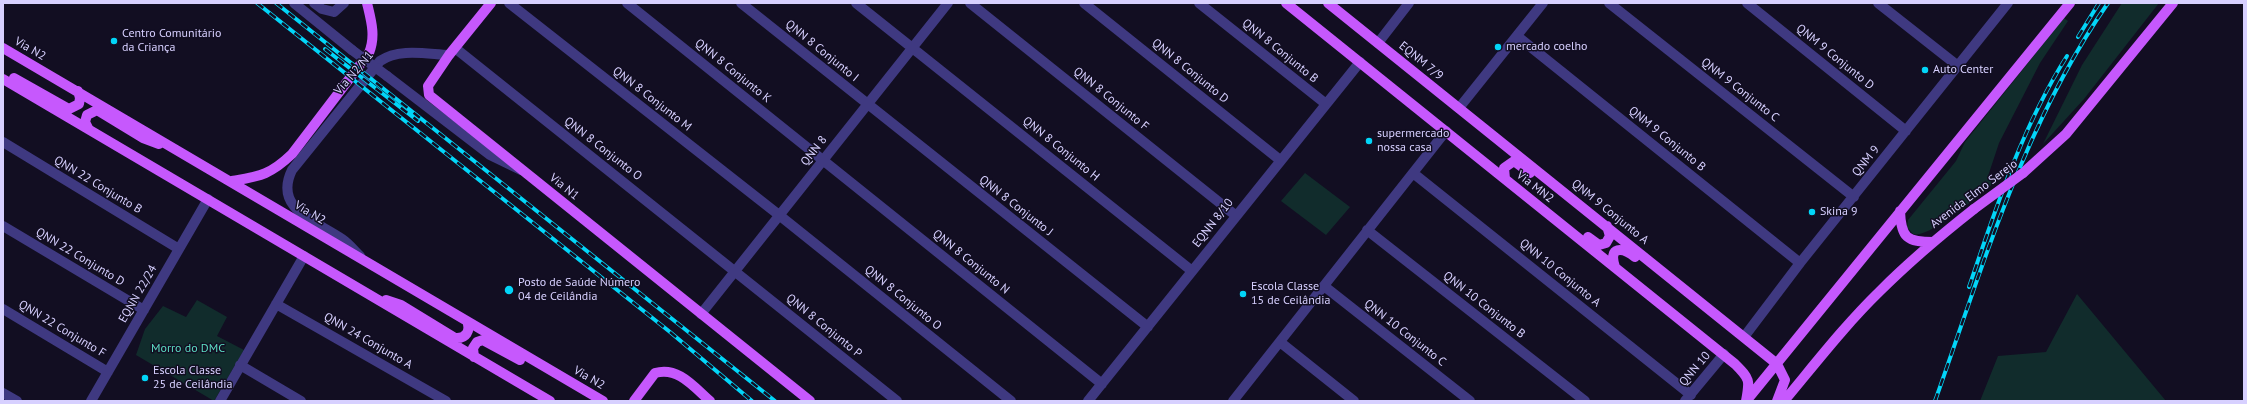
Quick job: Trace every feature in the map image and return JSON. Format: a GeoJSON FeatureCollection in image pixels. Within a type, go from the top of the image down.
{"type":"FeatureCollection","features":[{"type":"Feature","properties":{"kind":"main road"},"geometry":{"type":"LineString","coordinates":[[232,181],[264,175],[277,169],[292,154],[364,59],[372,44],[373,33],[367,3]]}},
{"type":"Feature","properties":{"kind":"main road"},"geometry":{"type":"LineString","coordinates":[[491,3],[452,51],[428,86],[429,95],[523,171]]}},
{"type":"Feature","properties":{"kind":"main road","name":"Via MN2"},"geometry":{"type":"LineString","coordinates":[[1286,3],[1724,354],[1748,377],[1750,384],[1746,401]]}},
{"type":"Feature","properties":{"kind":"main road","name":"EQNM 7/9"},"geometry":{"type":"LineString","coordinates":[[1328,3],[1459,108]]}},
{"type":"Feature","properties":{"kind":"main road"},"geometry":{"type":"LineString","coordinates":[[1746,401],[2070,3]]}},
{"type":"Feature","properties":{"kind":"main road","name":"Avenida Elmo Serejo"},"geometry":{"type":"LineString","coordinates":[[1784,401],[1851,321],[1879,291],[1933,242],[1974,209],[2023,173],[2066,134],[2173,3]]}},
{"type":"Feature","properties":{"kind":"main road","name":"Via N2"},"geometry":{"type":"LineString","coordinates":[[3,48],[232,181],[467,322],[603,401]]}},
{"type":"Feature","properties":{"kind":"main road"},"geometry":{"type":"LineString","coordinates":[[3,73],[17,79],[69,109],[78,104],[80,98],[78,91]]}},
{"type":"Feature","properties":{"kind":"main road"},"geometry":{"type":"LineString","coordinates":[[3,79],[550,401]]}},
{"type":"Feature","properties":{"kind":"main road","name":"QNM 9 Conjunto A"},"geometry":{"type":"LineString","coordinates":[[1459,108],[1706,305],[1777,364]]}},
{"type":"Feature","properties":{"kind":"main road"},"geometry":{"type":"LineString","coordinates":[[88,128],[85,122],[87,115],[97,110],[143,138],[190,157]]}},
{"type":"Feature","properties":{"kind":"main road"},"geometry":{"type":"LineString","coordinates":[[1504,179],[1504,168],[1506,165],[1514,161],[1536,177],[1548,179]]}},
{"type":"Feature","properties":{"kind":"main road","name":"Via N1"},"geometry":{"type":"LineString","coordinates":[[523,171],[810,401]]}},
{"type":"Feature","properties":{"kind":"main road"},"geometry":{"type":"LineString","coordinates":[[1522,193],[1552,208],[1599,245],[1608,242],[1610,236],[1607,226]]}},
{"type":"Feature","properties":{"kind":"main road"},"geometry":{"type":"LineString","coordinates":[[1900,211],[1902,229],[1908,238],[1918,242],[1933,242]]}},
{"type":"Feature","properties":{"kind":"main road"},"geometry":{"type":"LineString","coordinates":[[1615,267],[1612,258],[1615,251],[1619,249],[1626,250],[1670,285],[1706,305]]}},
{"type":"Feature","properties":{"kind":"main road"},"geometry":{"type":"LineString","coordinates":[[370,295],[401,305],[455,338],[461,338],[466,335],[469,328],[467,322]]}},
{"type":"Feature","properties":{"kind":"main road"},"geometry":{"type":"LineString","coordinates":[[474,357],[472,351],[474,345],[480,341],[486,340],[543,374],[580,387]]}},
{"type":"Feature","properties":{"kind":"main road"},"geometry":{"type":"LineString","coordinates":[[1777,364],[1785,380],[1777,401]]}},
{"type":"Feature","properties":{"kind":"main road"},"geometry":{"type":"LineString","coordinates":[[634,401],[655,373],[671,371],[678,374],[710,401]]}},
{"type":"Feature","properties":{"kind":"street","name":"Via N1"},"geometry":{"type":"LineString","coordinates":[[294,3],[352,50],[490,156],[523,171]]}},
{"type":"Feature","properties":{"kind":"street"},"geometry":{"type":"LineString","coordinates":[[314,3],[322,10],[334,12],[344,3]]}},
{"type":"Feature","properties":{"kind":"street","name":"QNN 8 Conjunto M"},"geometry":{"type":"LineString","coordinates":[[509,3],[779,215]]}},
{"type":"Feature","properties":{"kind":"street","name":"QNN 8 Conjunto K"},"geometry":{"type":"LineString","coordinates":[[627,3],[823,160]]}},
{"type":"Feature","properties":{"kind":"street","name":"QNN 8 Conjunto I"},"geometry":{"type":"LineString","coordinates":[[741,3],[867,105]]}},
{"type":"Feature","properties":{"kind":"street","name":"QNN 8 Conjunto H"},"geometry":{"type":"LineString","coordinates":[[856,3],[1192,271]]}},
{"type":"Feature","properties":{"kind":"street","name":"QNN 8"},"geometry":{"type":"LineString","coordinates":[[701,314],[948,3]]}},
{"type":"Feature","properties":{"kind":"street","name":"QNN 8 Conjunto F"},"geometry":{"type":"LineString","coordinates":[[970,3],[1235,215]]}},
{"type":"Feature","properties":{"kind":"street","name":"QNN 8 Conjunto D"},"geometry":{"type":"LineString","coordinates":[[1084,3],[1280,160]]}},
{"type":"Feature","properties":{"kind":"street","name":"QNN 8 Conjunto B"},"geometry":{"type":"LineString","coordinates":[[1199,3],[1326,104]]}},
{"type":"Feature","properties":{"kind":"street"},"geometry":{"type":"LineString","coordinates":[[1378,43],[1409,3]]}},
{"type":"Feature","properties":{"kind":"street"},"geometry":{"type":"LineString","coordinates":[[1459,108],[1543,3]]}},
{"type":"Feature","properties":{"kind":"street","name":"QNM 9 Conjunto C"},"geometry":{"type":"LineString","coordinates":[[1609,3],[1854,197]]}},
{"type":"Feature","properties":{"kind":"street","name":"QNM 9 Conjunto D"},"geometry":{"type":"LineString","coordinates":[[1747,3],[1906,131]]}},
{"type":"Feature","properties":{"kind":"street"},"geometry":{"type":"LineString","coordinates":[[1878,3],[1958,66]]}},
{"type":"Feature","properties":{"kind":"street","name":"QNM 9"},"geometry":{"type":"LineString","coordinates":[[1744,336],[1800,263],[2008,3]]}},
{"type":"Feature","properties":{"kind":"street","name":"QNM 9 Conjunto B"},"geometry":{"type":"LineString","coordinates":[[1517,36],[1800,263]]}},
{"type":"Feature","properties":{"kind":"street","name":"Via N2/N1"},"geometry":{"type":"LineString","coordinates":[[362,259],[344,240],[297,211],[286,191],[286,181],[292,170],[380,61],[389,55],[399,53],[452,51]]}},
{"type":"Feature","properties":{"kind":"street","name":"QNN 8 Conjunto O"},"geometry":{"type":"LineString","coordinates":[[452,51],[735,271]]}},
{"type":"Feature","properties":{"kind":"street","name":"EQNN 8/10"},"geometry":{"type":"LineString","coordinates":[[1088,401],[1148,328],[1235,215],[1360,62]]}},
{"type":"Feature","properties":{"kind":"street","name":"QNN 8 Conjunto J"},"geometry":{"type":"LineString","coordinates":[[867,105],[1148,328]]}},
{"type":"Feature","properties":{"kind":"street"},"geometry":{"type":"LineString","coordinates":[[1235,400],[1446,131]]}},
{"type":"Feature","properties":{"kind":"street","name":"QNN 22 Conjunto B"},"geometry":{"type":"LineString","coordinates":[[3,142],[179,249]]}},
{"type":"Feature","properties":{"kind":"street","name":"QNN 8 Conjunto N"},"geometry":{"type":"LineString","coordinates":[[823,160],[1102,384]]}},
{"type":"Feature","properties":{"kind":"street","name":"QNN 10 Conjunto A"},"geometry":{"type":"LineString","coordinates":[[1413,173],[1688,398]]}},
{"type":"Feature","properties":{"kind":"street","name":"EQNN 22/24"},"geometry":{"type":"LineString","coordinates":[[91,401],[208,199]]}},
{"type":"Feature","properties":{"kind":"street","name":"QNN 8 Conjunto O"},"geometry":{"type":"LineString","coordinates":[[779,215],[1011,401]]}},
{"type":"Feature","properties":{"kind":"street","name":"QNN 22 Conjunto D"},"geometry":{"type":"LineString","coordinates":[[3,226],[144,310]]}},
{"type":"Feature","properties":{"kind":"street","name":"QNN 10 Conjunto B"},"geometry":{"type":"LineString","coordinates":[[1368,230],[1585,401]]}},
{"type":"Feature","properties":{"kind":"street"},"geometry":{"type":"LineString","coordinates":[[220,401],[304,256]]}},
{"type":"Feature","properties":{"kind":"street","name":"QNN 8 Conjunto P"},"geometry":{"type":"LineString","coordinates":[[735,271],[897,401]]}},
{"type":"Feature","properties":{"kind":"street","name":"QNN 10 Conjunto C"},"geometry":{"type":"LineString","coordinates":[[1324,286],[1470,401]]}},
{"type":"Feature","properties":{"kind":"street","name":"QNN 24 Conjunto A"},"geometry":{"type":"LineString","coordinates":[[276,304],[446,401]]}},
{"type":"Feature","properties":{"kind":"street","name":"QNN 22 Conjunto F"},"geometry":{"type":"LineString","coordinates":[[3,309],[108,372]]}},
{"type":"Feature","properties":{"kind":"street"},"geometry":{"type":"LineString","coordinates":[[1280,342],[1354,401]]}},
{"type":"Feature","properties":{"kind":"street","name":"QNN 10"},"geometry":{"type":"LineString","coordinates":[[1688,398],[1724,354]]}},
{"type":"Feature","properties":{"kind":"street"},"geometry":{"type":"LineString","coordinates":[[240,365],[301,401]]}},
{"type":"Feature","properties":{"kind":"street"},"geometry":{"type":"LineString","coordinates":[[3,393],[17,401]]}},
{"type":"Feature","properties":{"kind":"green space"},"geometry":{"type":"Polygon","coordinates":[[[2122,3],[2159,3],[2084,99],[2043,144],[2082,65],[2122,3]]]}},
{"type":"Feature","properties":{"kind":"green space"},"geometry":{"type":"Polygon","coordinates":[[[2064,18],[2068,21],[2040,63],[1999,143],[1987,179],[1994,183],[1955,214],[1931,230],[1921,234],[1913,234],[1907,227],[1908,220],[1956,161],[1965,142],[2064,18]]]}},
{"type":"Feature","properties":{"kind":"green space"},"geometry":{"type":"Polygon","coordinates":[[[1305,173],[1350,207],[1326,235],[1281,201],[1305,173]]]}},
{"type":"Feature","properties":{"kind":"green space"},"geometry":{"type":"Polygon","coordinates":[[[2077,294],[2166,401],[1980,401],[1998,356],[2046,352],[2077,294]]]}},
{"type":"Feature","properties":{"kind":"green space","name":"Morro do DMC"},"geometry":{"type":"Polygon","coordinates":[[[197,300],[227,317],[217,336],[244,350],[214,401],[136,355],[145,329],[163,306],[186,317],[197,300]]]}},
{"type":"Feature","properties":{"kind":"railway"},"geometry":{"type":"LineString","coordinates":[[257,3],[670,332],[752,401]]}},
{"type":"Feature","properties":{"kind":"railway"},"geometry":{"type":"LineString","coordinates":[[276,3],[775,401]]}},
{"type":"Feature","properties":{"kind":"railway"},"geometry":{"type":"LineString","coordinates":[[2078,37],[2099,3]]}},
{"type":"Feature","properties":{"kind":"railway"},"geometry":{"type":"LineString","coordinates":[[1935,401],[1989,246],[2029,146],[2052,97],[2078,49],[2108,3]]}},
{"type":"Feature","properties":{"kind":"railway"},"geometry":{"type":"LineString","coordinates":[[325,49],[418,121]]}},
{"type":"Feature","properties":{"kind":"railway"},"geometry":{"type":"LineString","coordinates":[[1969,287],[2000,198],[2023,139],[2036,111],[2067,56]]}},
{"type":"Feature","properties":{"kind":"place","name":"Centro Comunitário da Criança"},"geometry":{"type":"Point","coordinates":[114,41]}},
{"type":"Feature","properties":{"kind":"place","name":"mercado coelho"},"geometry":{"type":"Point","coordinates":[1498,47]}},
{"type":"Feature","properties":{"kind":"place","name":"Auto Center"},"geometry":{"type":"Point","coordinates":[1925,70]}},
{"type":"Feature","properties":{"kind":"place","name":"supermercado nossa casa"},"geometry":{"type":"Point","coordinates":[1369,141]}},
{"type":"Feature","properties":{"kind":"place","name":"Skina 9"},"geometry":{"type":"Point","coordinates":[1812,212]}},
{"type":"Feature","properties":{"kind":"place","name":"Posto de Saúde Número 04 de Ceilândia"},"geometry":{"type":"Point","coordinates":[509,290]}},
{"type":"Feature","properties":{"kind":"place","name":"Escola Classe 15 de Ceilândia"},"geometry":{"type":"Point","coordinates":[1243,294]}},
{"type":"Feature","properties":{"kind":"place","name":"Escola Classe 25 de Ceilândia"},"geometry":{"type":"Point","coordinates":[145,378]}}]}
